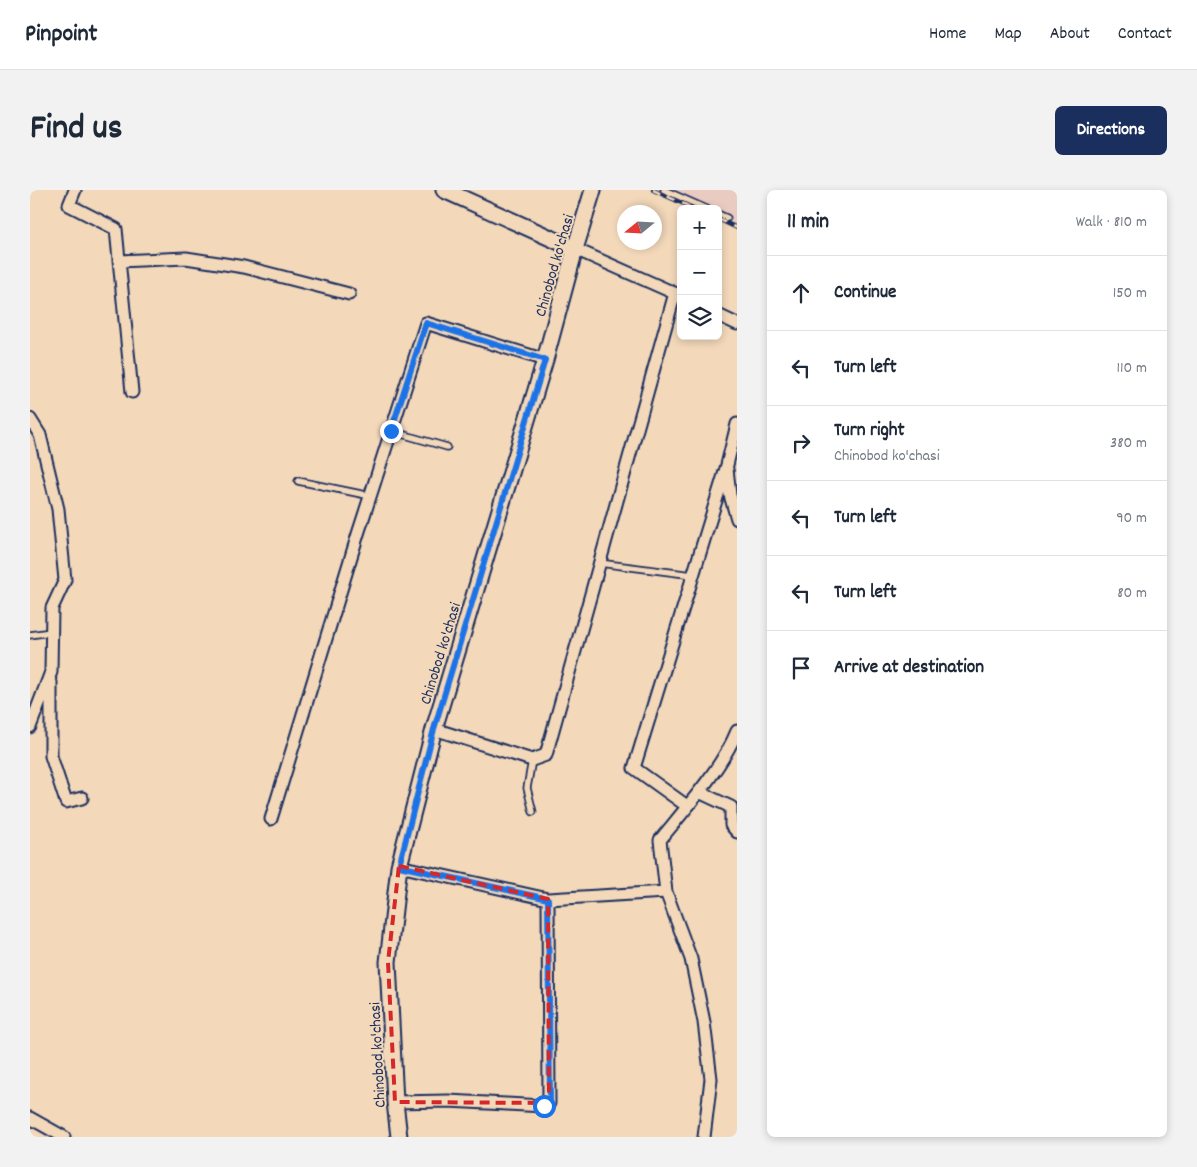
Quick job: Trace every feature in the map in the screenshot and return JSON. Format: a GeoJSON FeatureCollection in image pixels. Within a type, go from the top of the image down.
{"type":"FeatureCollection","features":[{"type":"Feature","properties":{"kind":"street"},"geometry":{"type":"LineString","coordinates":[[75,190],[69,205],[116,229],[132,392]]}},
{"type":"Feature","properties":{"kind":"street"},"geometry":{"type":"LineString","coordinates":[[444,190],[677,294]]}},
{"type":"Feature","properties":{"kind":"street","name":"Chinobod ko'chasi"},"geometry":{"type":"LineString","coordinates":[[400,1137],[395,1102],[388,962],[399,866],[434,729],[545,360],[593,190]]}},
{"type":"Feature","properties":{"kind":"street"},"geometry":{"type":"LineString","coordinates":[[119,261],[186,258],[244,268],[349,294]]}},
{"type":"Feature","properties":{"kind":"street"},"geometry":{"type":"LineString","coordinates":[[434,729],[532,760],[546,755],[599,563],[678,295]]}},
{"type":"Feature","properties":{"kind":"street"},"geometry":{"type":"LineString","coordinates":[[722,316],[737,324]]}},
{"type":"Feature","properties":{"kind":"street"},"geometry":{"type":"LineString","coordinates":[[271,820],[426,323],[545,360]]}},
{"type":"Feature","properties":{"kind":"street"},"geometry":{"type":"LineString","coordinates":[[30,419],[40,434],[58,509],[65,580],[52,608],[51,756],[66,802],[82,798]]}},
{"type":"Feature","properties":{"kind":"street"},"geometry":{"type":"LineString","coordinates":[[687,806],[634,768],[737,424]]}},
{"type":"Feature","properties":{"kind":"street"},"geometry":{"type":"LineString","coordinates":[[726,465],[734,495],[737,519]]}},
{"type":"Feature","properties":{"kind":"street"},"geometry":{"type":"LineString","coordinates":[[30,727],[51,672]]}},
{"type":"Feature","properties":{"kind":"street"},"geometry":{"type":"LineString","coordinates":[[704,1137],[711,1080],[704,1022],[691,959],[666,892],[660,840],[699,792],[733,742],[737,731]]}},
{"type":"Feature","properties":{"kind":"street"},"geometry":{"type":"LineString","coordinates":[[699,792],[731,806],[732,825],[737,832]]}},
{"type":"Feature","properties":{"kind":"street"},"geometry":{"type":"LineString","coordinates":[[399,866],[548,899],[666,892]]}},
{"type":"Feature","properties":{"kind":"street"},"geometry":{"type":"LineString","coordinates":[[395,1102],[448,1101],[544,1106],[549,1103],[548,899]]}},
{"type":"Feature","properties":{"kind":"street"},"geometry":{"type":"LineString","coordinates":[[30,1118],[64,1137]]}},
{"type":"Feature","properties":{"kind":"lane"},"geometry":{"type":"LineString","coordinates":[[664,190],[698,205]]}},
{"type":"Feature","properties":{"kind":"lane"},"geometry":{"type":"LineString","coordinates":[[722,216],[727,218]]}},
{"type":"Feature","properties":{"kind":"lane"},"geometry":{"type":"LineString","coordinates":[[391,431],[447,447]]}},
{"type":"Feature","properties":{"kind":"lane"},"geometry":{"type":"LineString","coordinates":[[298,481],[371,496]]}},
{"type":"Feature","properties":{"kind":"lane"},"geometry":{"type":"LineString","coordinates":[[599,563],[693,575]]}},
{"type":"Feature","properties":{"kind":"lane"},"geometry":{"type":"LineString","coordinates":[[30,635],[51,632]]}},
{"type":"Feature","properties":{"kind":"lane"},"geometry":{"type":"LineString","coordinates":[[532,760],[527,788],[533,812]]}},
{"type":"Feature","properties":{"kind":"highlighted area"},"geometry":{"type":"Polygon","coordinates":[[[399,866],[548,899],[549,1103],[395,1102],[388,962],[399,866]]]}},
{"type":"Feature","properties":{"kind":"shaded area"},"geometry":{"type":"Polygon","coordinates":[[[663,190],[737,190],[737,226],[722,219],[722,205],[694,205],[663,190]]]}},
{"type":"Feature","properties":{"kind":"railway"},"geometry":{"type":"LineString","coordinates":[[653,190],[686,205]]}},
{"type":"Feature","properties":{"kind":"railway"},"geometry":{"type":"LineString","coordinates":[[722,221],[737,228]]}},
{"type":"Feature","properties":{"kind":"route"},"geometry":{"type":"LineString","coordinates":[[391,431],[426,323],[545,360],[434,729],[399,866],[548,899],[550,1100],[544,1106]]}}]}
